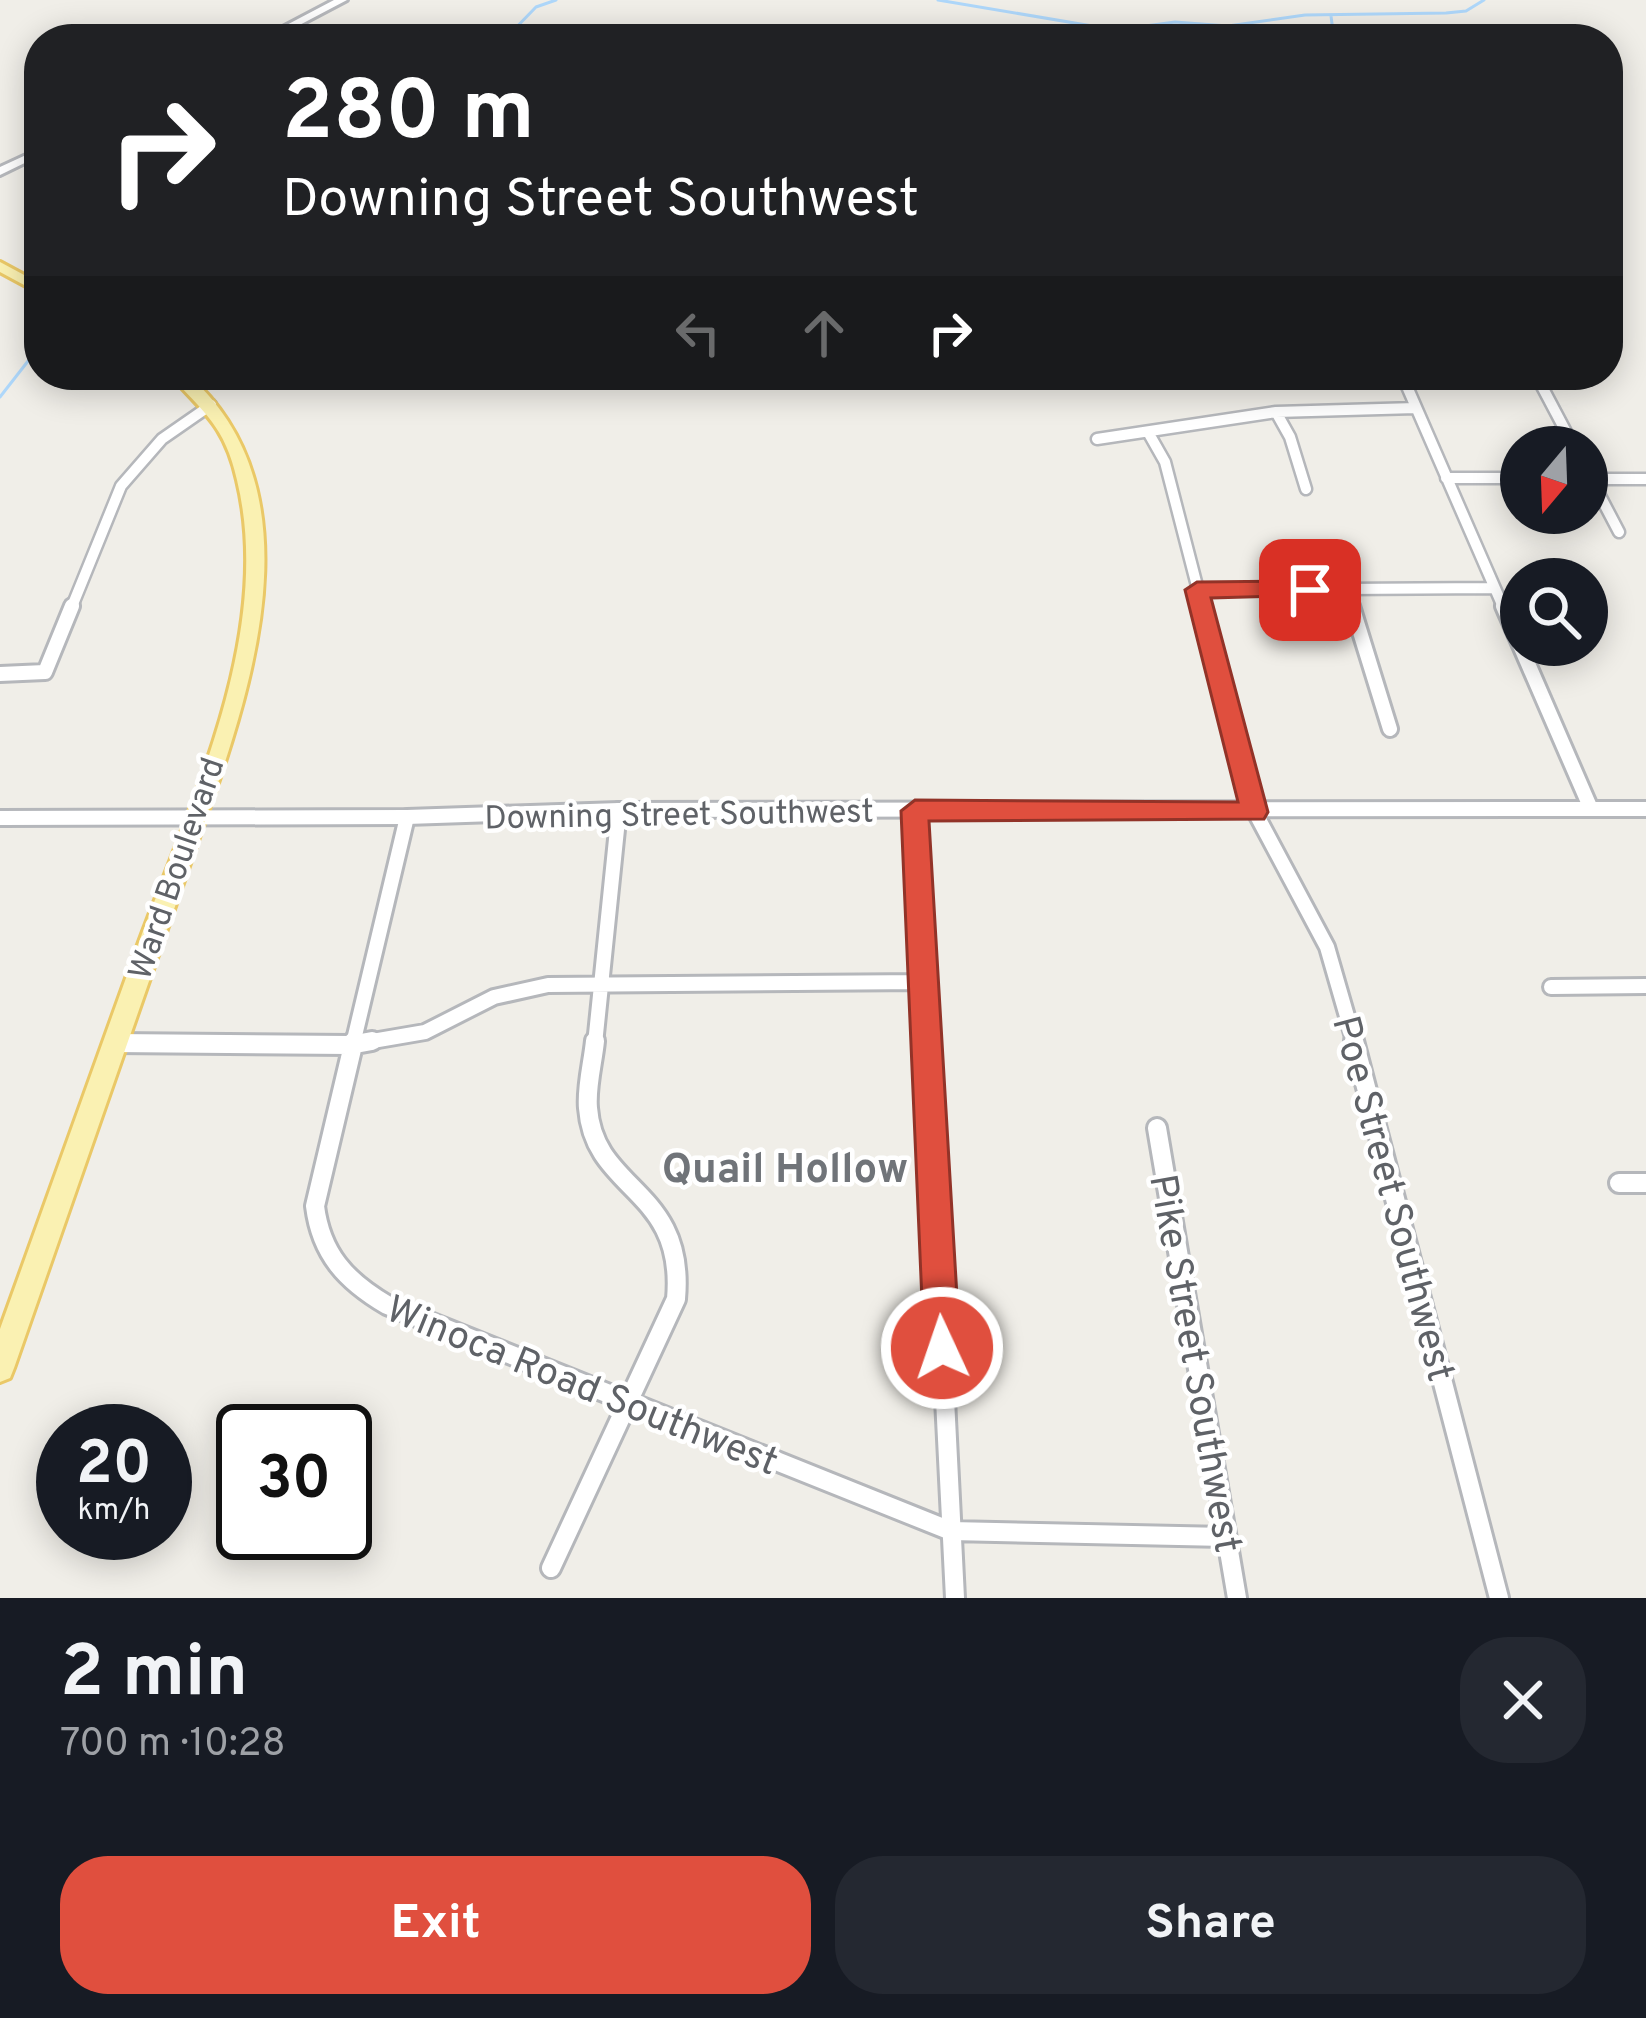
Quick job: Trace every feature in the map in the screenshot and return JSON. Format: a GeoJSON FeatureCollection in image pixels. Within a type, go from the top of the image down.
{"type":"FeatureCollection","features":[{"type":"Feature","properties":{"kind":"main road","name":"Ward Boulevard"},"geometry":{"type":"LineString","coordinates":[[0,1368],[194,817],[241,669],[254,578],[244,464],[235,439],[194,390]]}},
{"type":"Feature","properties":{"kind":"street"},"geometry":{"type":"LineString","coordinates":[[295,24],[342,0]]}},
{"type":"Feature","properties":{"kind":"street"},"geometry":{"type":"LineString","coordinates":[[1408,390],[1592,809]]}},
{"type":"Feature","properties":{"kind":"street"},"geometry":{"type":"LineString","coordinates":[[1544,390],[1563,426]]}},
{"type":"Feature","properties":{"kind":"street"},"geometry":{"type":"LineString","coordinates":[[0,674],[46,672],[128,475],[162,440],[211,405]]}},
{"type":"Feature","properties":{"kind":"street"},"geometry":{"type":"LineString","coordinates":[[1097,439],[1276,412],[1415,408]]}},
{"type":"Feature","properties":{"kind":"street"},"geometry":{"type":"LineString","coordinates":[[1276,412],[1290,437],[1306,490]]}},
{"type":"Feature","properties":{"kind":"street","name":"Poe Street Southwest"},"geometry":{"type":"LineString","coordinates":[[1148,432],[1165,462],[1255,812],[1328,947],[1499,1598]]}},
{"type":"Feature","properties":{"kind":"street"},"geometry":{"type":"LineString","coordinates":[[1608,477],[1646,478]]}},
{"type":"Feature","properties":{"kind":"street"},"geometry":{"type":"LineString","coordinates":[[1446,478],[1500,478]]}},
{"type":"Feature","properties":{"kind":"street"},"geometry":{"type":"LineString","coordinates":[[1608,512],[1619,532]]}},
{"type":"Feature","properties":{"kind":"street"},"geometry":{"type":"LineString","coordinates":[[1197,590],[1492,588]]}},
{"type":"Feature","properties":{"kind":"street"},"geometry":{"type":"LineString","coordinates":[[1347,590],[1390,728]]}},
{"type":"Feature","properties":{"kind":"street","name":"Downing Street Southwest"},"geometry":{"type":"LineString","coordinates":[[0,818],[406,817],[619,810],[1646,809]]}},
{"type":"Feature","properties":{"kind":"street"},"geometry":{"type":"LineString","coordinates":[[551,1568],[676,1299],[680,1256],[660,1214],[619,1177],[591,1133],[589,1068],[619,810]]}},
{"type":"Feature","properties":{"kind":"street"},"geometry":{"type":"LineString","coordinates":[[915,811],[955,1598]]}},
{"type":"Feature","properties":{"kind":"street","name":"Winoca Road Southwest"},"geometry":{"type":"LineString","coordinates":[[406,817],[316,1206],[321,1243],[357,1291],[404,1314],[951,1531],[1225,1537]]}},
{"type":"Feature","properties":{"kind":"street"},"geometry":{"type":"LineString","coordinates":[[114,1043],[350,1045],[425,1032],[494,997],[548,985],[922,982]]}},
{"type":"Feature","properties":{"kind":"street"},"geometry":{"type":"LineString","coordinates":[[1551,987],[1646,986]]}},
{"type":"Feature","properties":{"kind":"street","name":"Pike Street Southwest"},"geometry":{"type":"LineString","coordinates":[[1157,1128],[1237,1598]]}},
{"type":"Feature","properties":{"kind":"street"},"geometry":{"type":"LineString","coordinates":[[1619,1183],[1646,1183]]}},
{"type":"Feature","properties":{"kind":"waterway"},"geometry":{"type":"LineString","coordinates":[[520,24],[536,7],[556,0]]}},
{"type":"Feature","properties":{"kind":"waterway"},"geometry":{"type":"LineString","coordinates":[[938,0],[1080,24]]}},
{"type":"Feature","properties":{"kind":"waterway"},"geometry":{"type":"LineString","coordinates":[[1242,24],[1305,15],[1446,13],[1466,11],[1484,0]]}},
{"type":"Feature","properties":{"kind":"waterway"},"geometry":{"type":"LineString","coordinates":[[1331,16],[1332,24]]}},
{"type":"Feature","properties":{"kind":"waterway"},"geometry":{"type":"LineString","coordinates":[[1160,24],[1202,24]]}},
{"type":"Feature","properties":{"kind":"waterway"},"geometry":{"type":"LineString","coordinates":[[0,397],[24,366]]}},
{"type":"Feature","properties":{"kind":"district","name":"Quail Hollow"},"geometry":{"type":"Point","coordinates":[785,1167]}},
{"type":"Feature","properties":{"kind":"route"},"geometry":{"type":"LineString","coordinates":[[942,1348],[915,811],[1255,812],[1197,590],[1310,590]]}}]}
